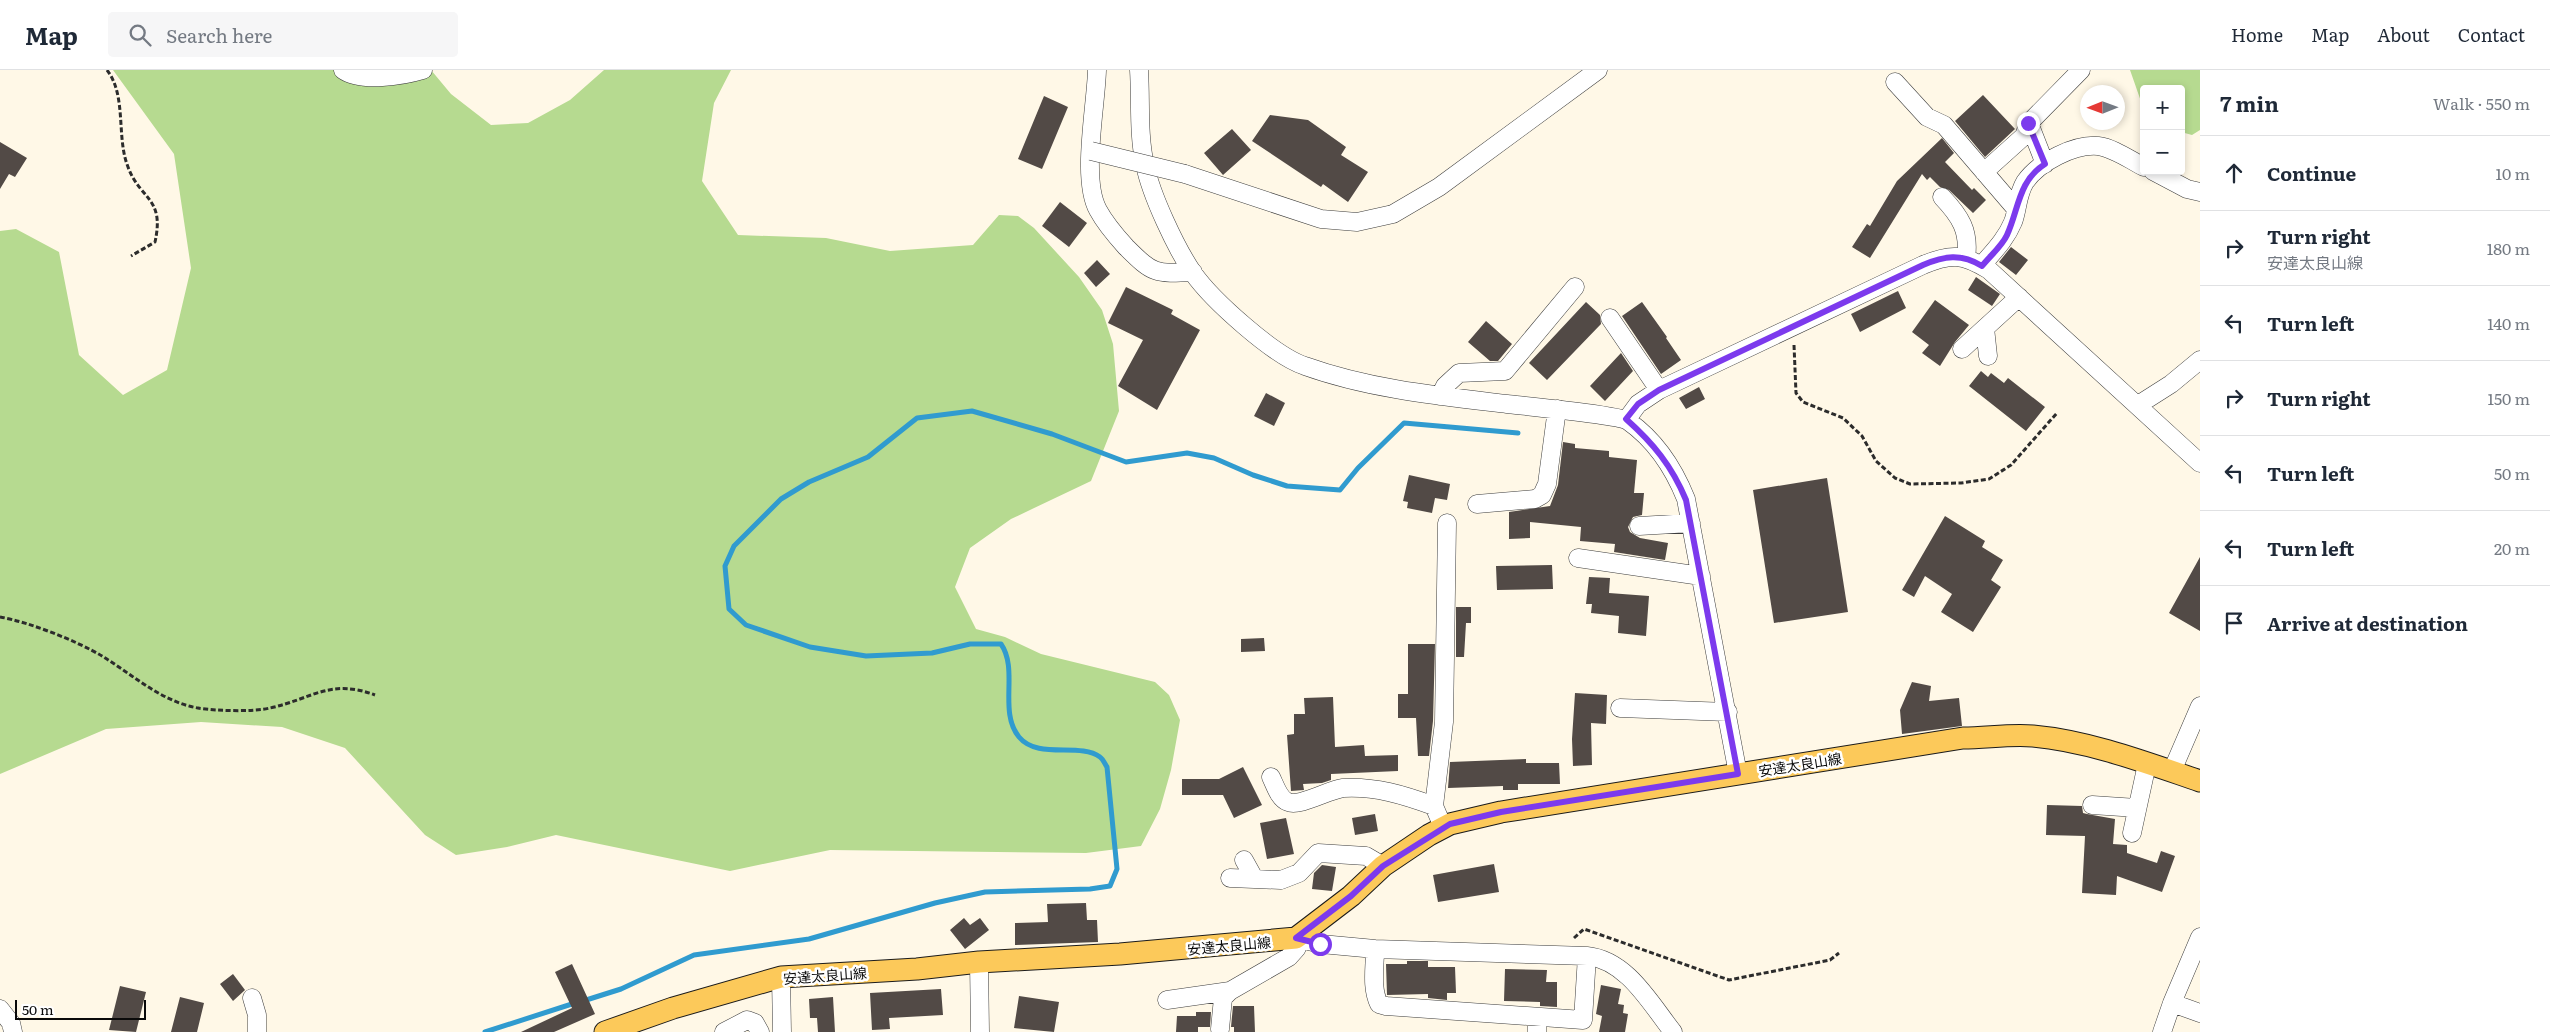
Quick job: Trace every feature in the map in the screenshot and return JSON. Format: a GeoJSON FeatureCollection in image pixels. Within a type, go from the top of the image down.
{"type":"FeatureCollection","features":[{"type":"Feature","properties":{"kind":"main road","name":"安達太良山線"},"geometry":{"type":"LineString","coordinates":[[605,1032],[673,1008],[781,977],[917,969],[979,962],[1120,954],[1296,938],[1351,896],[1383,866],[1450,824],[1501,812],[1963,738],[2032,736],[2090,747],[2200,780]]}},
{"type":"Feature","properties":{"kind":"street"},"geometry":{"type":"LineString","coordinates":[[343,70],[368,77],[406,75],[423,70]]}},
{"type":"Feature","properties":{"kind":"street"},"geometry":{"type":"LineString","coordinates":[[1097,70],[1091,151],[1093,193],[1098,210],[1123,244],[1156,273],[1193,272]]}},
{"type":"Feature","properties":{"kind":"street"},"geometry":{"type":"LineString","coordinates":[[1139,70],[1142,138],[1151,189],[1193,272],[1208,290],[1264,343],[1303,366],[1380,386],[1440,396],[1626,419],[1653,443],[1670,466],[1686,500],[1692,523],[1738,774]]}},
{"type":"Feature","properties":{"kind":"street"},"geometry":{"type":"LineString","coordinates":[[1091,151],[1185,174],[1321,219],[1357,222],[1393,214],[1439,187],[1598,70]]}},
{"type":"Feature","properties":{"kind":"street"},"geometry":{"type":"LineString","coordinates":[[1984,172],[2024,136],[2028,123],[2081,70]]}},
{"type":"Feature","properties":{"kind":"street"},"geometry":{"type":"LineString","coordinates":[[1894,82],[1927,117],[1944,125],[2016,209]]}},
{"type":"Feature","properties":{"kind":"street"},"geometry":{"type":"LineString","coordinates":[[2028,123],[2045,164]]}},
{"type":"Feature","properties":{"kind":"street"},"geometry":{"type":"LineString","coordinates":[[1974,262],[2006,238],[2016,209],[2018,196],[2026,182],[2059,154],[2098,146],[2116,152],[2140,165]]}},
{"type":"Feature","properties":{"kind":"street"},"geometry":{"type":"LineString","coordinates":[[2161,175],[2187,189],[2200,192]]}},
{"type":"Feature","properties":{"kind":"street"},"geometry":{"type":"LineString","coordinates":[[1942,197],[1963,222],[1974,262]]}},
{"type":"Feature","properties":{"kind":"street"},"geometry":{"type":"LineString","coordinates":[[1626,419],[1638,404],[1659,390],[1940,258],[1974,262],[2019,297],[2200,463]]}},
{"type":"Feature","properties":{"kind":"street"},"geometry":{"type":"LineString","coordinates":[[1440,396],[1445,386],[1459,373],[1505,372],[1575,287]]}},
{"type":"Feature","properties":{"kind":"street"},"geometry":{"type":"LineString","coordinates":[[1962,349],[2019,297]]}},
{"type":"Feature","properties":{"kind":"street"},"geometry":{"type":"LineString","coordinates":[[1610,318],[1659,390]]}},
{"type":"Feature","properties":{"kind":"street"},"geometry":{"type":"LineString","coordinates":[[1985,328],[1988,356]]}},
{"type":"Feature","properties":{"kind":"street"},"geometry":{"type":"LineString","coordinates":[[2138,405],[2171,384],[2200,360]]}},
{"type":"Feature","properties":{"kind":"street"},"geometry":{"type":"LineString","coordinates":[[1478,504],[1535,499],[1542,495],[1547,484],[1557,409]]}},
{"type":"Feature","properties":{"kind":"street"},"geometry":{"type":"LineString","coordinates":[[1443,828],[1434,806],[1444,722],[1447,523]]}},
{"type":"Feature","properties":{"kind":"street"},"geometry":{"type":"LineString","coordinates":[[1640,526],[1692,523]]}},
{"type":"Feature","properties":{"kind":"street"},"geometry":{"type":"LineString","coordinates":[[1578,558],[1702,576]]}},
{"type":"Feature","properties":{"kind":"street"},"geometry":{"type":"LineString","coordinates":[[2172,771],[2200,706]]}},
{"type":"Feature","properties":{"kind":"street"},"geometry":{"type":"LineString","coordinates":[[1620,708],[1728,712]]}},
{"type":"Feature","properties":{"kind":"street"},"geometry":{"type":"LineString","coordinates":[[2132,833],[2147,764]]}},
{"type":"Feature","properties":{"kind":"street"},"geometry":{"type":"LineString","coordinates":[[1271,777],[1283,800],[1289,803],[1298,803],[1341,788],[1369,787],[1434,806]]}},
{"type":"Feature","properties":{"kind":"street"},"geometry":{"type":"LineString","coordinates":[[2092,805],[2137,808]]}},
{"type":"Feature","properties":{"kind":"street"},"geometry":{"type":"LineString","coordinates":[[1230,878],[1280,880],[1298,873],[1318,853],[1366,856],[1383,866]]}},
{"type":"Feature","properties":{"kind":"street"},"geometry":{"type":"LineString","coordinates":[[1244,860],[1254,878]]}},
{"type":"Feature","properties":{"kind":"street"},"geometry":{"type":"LineString","coordinates":[[2162,1032],[2200,937]]}},
{"type":"Feature","properties":{"kind":"street"},"geometry":{"type":"LineString","coordinates":[[1220,1029],[1223,998],[1230,991],[1289,957],[1297,948],[1296,938],[1320,944],[1375,949],[1587,956],[1608,961],[1629,976],[1673,1032]]}},
{"type":"Feature","properties":{"kind":"street"},"geometry":{"type":"LineString","coordinates":[[1375,949],[1374,985],[1380,1004],[1537,1024],[1583,1020],[1587,956]]}},
{"type":"Feature","properties":{"kind":"street"},"geometry":{"type":"LineString","coordinates":[[979,962],[980,1032]]}},
{"type":"Feature","properties":{"kind":"street"},"geometry":{"type":"LineString","coordinates":[[781,977],[782,1032]]}},
{"type":"Feature","properties":{"kind":"street"},"geometry":{"type":"LineString","coordinates":[[1167,1000],[1230,991]]}},
{"type":"Feature","properties":{"kind":"street"},"geometry":{"type":"LineString","coordinates":[[252,998],[257,1015],[257,1032]]}},
{"type":"Feature","properties":{"kind":"street"},"geometry":{"type":"LineString","coordinates":[[2172,1003],[2200,1013]]}},
{"type":"Feature","properties":{"kind":"street"},"geometry":{"type":"LineString","coordinates":[[0,1009],[11,1023],[13,1032]]}},
{"type":"Feature","properties":{"kind":"street"},"geometry":{"type":"LineString","coordinates":[[724,1032],[748,1020],[755,1023],[760,1032]]}},
{"type":"Feature","properties":{"kind":"path"},"geometry":{"type":"LineString","coordinates":[[106,70],[116,92],[123,151],[128,168],[153,203],[158,216],[155,242],[131,256]]}},
{"type":"Feature","properties":{"kind":"path"},"geometry":{"type":"LineString","coordinates":[[1793,327],[1796,393],[1803,402],[1843,418],[1862,436],[1876,461],[1895,478],[1910,484],[1961,483],[1989,479],[2011,465],[2057,412]]}},
{"type":"Feature","properties":{"kind":"path"},"geometry":{"type":"LineString","coordinates":[[0,617],[43,630],[100,655],[181,705],[202,709],[269,709],[339,687],[357,688],[375,695]]}},
{"type":"Feature","properties":{"kind":"path"},"geometry":{"type":"LineString","coordinates":[[1556,955],[1584,929],[1729,980],[1830,960],[1839,953]]}},
{"type":"Feature","properties":{"kind":"green space"},"geometry":{"type":"Polygon","coordinates":[[[113,70],[431,70],[451,94],[491,125],[528,123],[570,100],[604,70],[731,70],[714,103],[702,181],[738,235],[826,238],[890,251],[973,245],[999,215],[1018,216],[1034,228],[1079,277],[1102,310],[1113,344],[1119,411],[1091,481],[1011,519],[970,548],[955,587],[976,629],[1005,637],[1041,654],[1155,682],[1169,695],[1180,720],[1171,770],[1160,809],[1141,846],[1086,853],[830,850],[730,871],[556,835],[507,847],[456,855],[425,835],[345,748],[282,727],[201,722],[106,729],[0,774],[0,231],[16,229],[59,252],[79,355],[123,395],[167,370],[191,268],[174,154],[113,70]]]}},
{"type":"Feature","properties":{"kind":"green space"},"geometry":{"type":"Polygon","coordinates":[[[2130,70],[2200,70],[2200,130],[2192,135],[2185,133],[2185,85],[2140,85],[2140,99],[2130,70]]]}},
{"type":"Feature","properties":{"kind":"building"},"geometry":{"type":"Polygon","coordinates":[[[1983,95],[2015,129],[1985,157],[1955,121],[1983,95]]]}},
{"type":"Feature","properties":{"kind":"building"},"geometry":{"type":"Polygon","coordinates":[[[1044,96],[1068,107],[1042,169],[1018,159],[1044,96]]]}},
{"type":"Feature","properties":{"kind":"building"},"geometry":{"type":"Polygon","coordinates":[[[1270,115],[1308,120],[1346,147],[1341,155],[1368,172],[1348,202],[1323,184],[1321,187],[1252,141],[1270,115]]]}},
{"type":"Feature","properties":{"kind":"building"},"geometry":{"type":"Polygon","coordinates":[[[1232,129],[1251,150],[1223,175],[1204,153],[1232,129]]]}},
{"type":"Feature","properties":{"kind":"building"},"geometry":{"type":"Polygon","coordinates":[[[1942,138],[1954,153],[1945,162],[1972,190],[1974,188],[1986,200],[1973,213],[1949,190],[1940,187],[1930,177],[1927,180],[1922,174],[1870,258],[1852,247],[1867,224],[1870,226],[1897,181],[1942,138]]]}},
{"type":"Feature","properties":{"kind":"building"},"geometry":{"type":"Polygon","coordinates":[[[0,142],[27,158],[15,177],[9,174],[0,189],[0,142]]]}},
{"type":"Feature","properties":{"kind":"building"},"geometry":{"type":"Polygon","coordinates":[[[1060,202],[1087,223],[1069,247],[1042,226],[1060,202]]]}},
{"type":"Feature","properties":{"kind":"building"},"geometry":{"type":"Polygon","coordinates":[[[2011,247],[2028,260],[2016,275],[1999,262],[2011,247]]]}},
{"type":"Feature","properties":{"kind":"building"},"geometry":{"type":"Polygon","coordinates":[[[1097,260],[1110,274],[1096,287],[1084,273],[1097,260]]]}},
{"type":"Feature","properties":{"kind":"building"},"geometry":{"type":"Polygon","coordinates":[[[1976,277],[2000,294],[1992,306],[1968,290],[1976,277]]]}},
{"type":"Feature","properties":{"kind":"building"},"geometry":{"type":"Polygon","coordinates":[[[1126,287],[1173,310],[1171,314],[1200,330],[1157,410],[1118,386],[1143,340],[1108,323],[1126,287]]]}},
{"type":"Feature","properties":{"kind":"building"},"geometry":{"type":"Polygon","coordinates":[[[1898,291],[1906,308],[1860,332],[1851,314],[1898,291]]]}},
{"type":"Feature","properties":{"kind":"building"},"geometry":{"type":"Polygon","coordinates":[[[1935,300],[1969,325],[1955,342],[1940,366],[1922,353],[1929,345],[1912,332],[1935,300]]]}},
{"type":"Feature","properties":{"kind":"building"},"geometry":{"type":"Polygon","coordinates":[[[1586,302],[1600,315],[1601,324],[1547,380],[1529,363],[1586,302]]]}},
{"type":"Feature","properties":{"kind":"building"},"geometry":{"type":"Polygon","coordinates":[[[1642,302],[1681,360],[1661,374],[1622,316],[1642,302]]]}},
{"type":"Feature","properties":{"kind":"building"},"geometry":{"type":"Polygon","coordinates":[[[1486,321],[1512,344],[1498,361],[1490,361],[1468,342],[1486,321]]]}},
{"type":"Feature","properties":{"kind":"building"},"geometry":{"type":"Polygon","coordinates":[[[1621,353],[1633,371],[1605,401],[1590,386],[1621,353]]]}},
{"type":"Feature","properties":{"kind":"building"},"geometry":{"type":"Polygon","coordinates":[[[1981,371],[1988,377],[1991,373],[2004,383],[2008,378],[2045,407],[2026,431],[1969,386],[1981,371]]]}},
{"type":"Feature","properties":{"kind":"building"},"geometry":{"type":"Polygon","coordinates":[[[1699,387],[1705,399],[1686,409],[1679,398],[1699,387]]]}},
{"type":"Feature","properties":{"kind":"building"},"geometry":{"type":"Polygon","coordinates":[[[1266,393],[1285,403],[1274,426],[1254,416],[1266,393]]]}},
{"type":"Feature","properties":{"kind":"building"},"geometry":{"type":"Polygon","coordinates":[[[1563,442],[1575,444],[1575,448],[1609,451],[1609,457],[1637,460],[1634,493],[1644,493],[1642,515],[1633,517],[1628,527],[1630,532],[1640,538],[1668,543],[1665,560],[1614,552],[1615,544],[1580,541],[1581,527],[1530,522],[1530,538],[1509,539],[1509,512],[1550,506],[1558,485],[1563,442]]]}},
{"type":"Feature","properties":{"kind":"building"},"geometry":{"type":"Polygon","coordinates":[[[1409,475],[1450,484],[1447,500],[1435,498],[1432,513],[1407,508],[1408,502],[1403,501],[1409,475]]]}},
{"type":"Feature","properties":{"kind":"building"},"geometry":{"type":"Polygon","coordinates":[[[1827,478],[1848,612],[1774,623],[1753,490],[1827,478]]]}},
{"type":"Feature","properties":{"kind":"building"},"geometry":{"type":"Polygon","coordinates":[[[1945,516],[1985,541],[1982,547],[2003,560],[1991,580],[2001,587],[1973,632],[1941,612],[1952,594],[1925,576],[1914,597],[1902,590],[1945,516]]]}},
{"type":"Feature","properties":{"kind":"building"},"geometry":{"type":"Polygon","coordinates":[[[2200,557],[2200,631],[2169,613],[2200,557]]]}},
{"type":"Feature","properties":{"kind":"building"},"geometry":{"type":"Polygon","coordinates":[[[1552,565],[1553,589],[1497,590],[1496,566],[1552,565]]]}},
{"type":"Feature","properties":{"kind":"building"},"geometry":{"type":"Polygon","coordinates":[[[1589,577],[1610,578],[1609,593],[1649,596],[1646,636],[1618,633],[1619,616],[1591,613],[1592,604],[1586,604],[1589,577]]]}},
{"type":"Feature","properties":{"kind":"building"},"geometry":{"type":"Polygon","coordinates":[[[1456,607],[1471,607],[1471,623],[1466,623],[1464,657],[1456,657],[1456,607]]]}},
{"type":"Feature","properties":{"kind":"building"},"geometry":{"type":"Polygon","coordinates":[[[1264,638],[1265,651],[1241,652],[1241,639],[1264,638]]]}},
{"type":"Feature","properties":{"kind":"building"},"geometry":{"type":"Polygon","coordinates":[[[1408,644],[1435,644],[1433,721],[1429,756],[1418,756],[1416,718],[1398,718],[1398,694],[1408,694],[1408,644]]]}},
{"type":"Feature","properties":{"kind":"building"},"geometry":{"type":"Polygon","coordinates":[[[1912,682],[1931,686],[1929,701],[1959,698],[1962,726],[1902,734],[1900,710],[1912,682]]]}},
{"type":"Feature","properties":{"kind":"building"},"geometry":{"type":"Polygon","coordinates":[[[1575,693],[1607,695],[1606,724],[1591,723],[1592,765],[1573,766],[1572,739],[1575,693]]]}},
{"type":"Feature","properties":{"kind":"building"},"geometry":{"type":"Polygon","coordinates":[[[1333,697],[1335,747],[1364,745],[1365,756],[1398,755],[1398,771],[1331,774],[1331,780],[1322,783],[1303,784],[1304,790],[1291,791],[1287,735],[1294,734],[1294,714],[1305,714],[1304,698],[1333,697]]]}},
{"type":"Feature","properties":{"kind":"building"},"geometry":{"type":"Polygon","coordinates":[[[1526,759],[1526,763],[1559,763],[1560,784],[1518,784],[1518,790],[1503,790],[1503,786],[1448,788],[1450,762],[1526,759]]]}},
{"type":"Feature","properties":{"kind":"building"},"geometry":{"type":"Polygon","coordinates":[[[1243,767],[1262,805],[1234,818],[1223,795],[1182,795],[1182,779],[1219,779],[1243,767]]]}},
{"type":"Feature","properties":{"kind":"building"},"geometry":{"type":"Polygon","coordinates":[[[2047,805],[2082,806],[2083,813],[2115,819],[2113,844],[2127,845],[2127,853],[2157,863],[2161,851],[2175,856],[2162,892],[2117,876],[2116,895],[2082,893],[2085,836],[2046,835],[2047,805]]]}},
{"type":"Feature","properties":{"kind":"building"},"geometry":{"type":"Polygon","coordinates":[[[1375,814],[1378,831],[1355,835],[1352,818],[1375,814]]]}},
{"type":"Feature","properties":{"kind":"building"},"geometry":{"type":"Polygon","coordinates":[[[1286,818],[1294,854],[1267,859],[1260,823],[1286,818]]]}},
{"type":"Feature","properties":{"kind":"building"},"geometry":{"type":"Polygon","coordinates":[[[1494,864],[1499,892],[1438,902],[1433,875],[1494,864]]]}},
{"type":"Feature","properties":{"kind":"building"},"geometry":{"type":"Polygon","coordinates":[[[1322,865],[1336,867],[1332,891],[1312,889],[1314,873],[1322,865]]]}},
{"type":"Feature","properties":{"kind":"building"},"geometry":{"type":"Polygon","coordinates":[[[1086,903],[1087,920],[1097,920],[1098,942],[1015,945],[1015,923],[1048,922],[1047,904],[1086,903]]]}},
{"type":"Feature","properties":{"kind":"building"},"geometry":{"type":"Polygon","coordinates":[[[964,918],[970,925],[980,918],[989,930],[965,949],[950,930],[964,918]]]}},
{"type":"Feature","properties":{"kind":"building"},"geometry":{"type":"Polygon","coordinates":[[[1407,961],[1428,961],[1428,967],[1455,967],[1456,993],[1447,993],[1447,1000],[1428,998],[1428,994],[1387,995],[1386,964],[1407,964],[1407,961]]]}},
{"type":"Feature","properties":{"kind":"building"},"geometry":{"type":"Polygon","coordinates":[[[572,964],[595,1014],[554,1032],[521,1032],[572,1008],[555,972],[572,964]]]}},
{"type":"Feature","properties":{"kind":"building"},"geometry":{"type":"Polygon","coordinates":[[[1505,969],[1547,970],[1546,982],[1557,982],[1557,1007],[1540,1006],[1540,1002],[1504,1001],[1505,969]]]}},
{"type":"Feature","properties":{"kind":"building"},"geometry":{"type":"Polygon","coordinates":[[[233,974],[245,990],[233,1001],[220,984],[233,974]]]}},
{"type":"Feature","properties":{"kind":"building"},"geometry":{"type":"Polygon","coordinates":[[[1601,985],[1621,989],[1618,1004],[1624,1005],[1623,1013],[1628,1014],[1625,1032],[1599,1032],[1602,1016],[1596,1014],[1601,985]]]}},
{"type":"Feature","properties":{"kind":"building"},"geometry":{"type":"Polygon","coordinates":[[[120,986],[146,992],[136,1032],[109,1030],[120,986]]]}},
{"type":"Feature","properties":{"kind":"building"},"geometry":{"type":"Polygon","coordinates":[[[941,989],[943,1015],[889,1018],[890,1029],[872,1030],[870,993],[941,989]]]}},
{"type":"Feature","properties":{"kind":"building"},"geometry":{"type":"Polygon","coordinates":[[[1019,996],[1059,1002],[1054,1032],[1014,1028],[1019,996]]]}},
{"type":"Feature","properties":{"kind":"building"},"geometry":{"type":"Polygon","coordinates":[[[180,997],[204,1003],[197,1032],[171,1032],[180,997]]]}},
{"type":"Feature","properties":{"kind":"building"},"geometry":{"type":"Polygon","coordinates":[[[833,997],[835,1032],[818,1032],[817,1018],[810,1018],[809,999],[833,997]]]}},
{"type":"Feature","properties":{"kind":"building"},"geometry":{"type":"Polygon","coordinates":[[[1233,1006],[1254,1006],[1255,1032],[1234,1032],[1234,1027],[1231,1027],[1233,1006]]]}},
{"type":"Feature","properties":{"kind":"building"},"geometry":{"type":"Polygon","coordinates":[[[1196,1012],[1211,1012],[1210,1027],[1198,1027],[1198,1032],[1176,1032],[1177,1016],[1196,1016],[1196,1012]]]}},
{"type":"Feature","properties":{"kind":"waterway"},"geometry":{"type":"LineString","coordinates":[[583,1001],[621,989],[694,955],[809,939],[935,903],[985,892],[1090,889],[1110,886],[1117,869],[1107,767],[1101,758],[1091,753],[1037,748],[1027,744],[1019,737],[1013,727],[1010,715],[1008,666],[1006,654],[1001,644],[970,644],[932,653],[866,656],[810,647],[746,625],[729,609],[725,566],[734,546],[781,499],[809,482],[868,457],[917,418],[972,411],[1052,434],[1126,462],[1187,453],[1214,458],[1253,475],[1287,486],[1340,490],[1358,468],[1404,423],[1518,433]]}},
{"type":"Feature","properties":{"kind":"waterway"},"geometry":{"type":"LineString","coordinates":[[485,1032],[575,1003]]}},
{"type":"Feature","properties":{"kind":"route"},"geometry":{"type":"LineString","coordinates":[[1320,944],[1296,938],[1351,896],[1383,866],[1450,824],[1501,812],[1738,774],[1721,676],[1686,500],[1670,466],[1653,443],[1626,419],[1638,404],[1659,390],[1923,265],[1947,256],[1966,258],[1982,266],[2006,238],[2014,220],[2018,196],[2026,182],[2045,164],[2028,123]]}}]}
